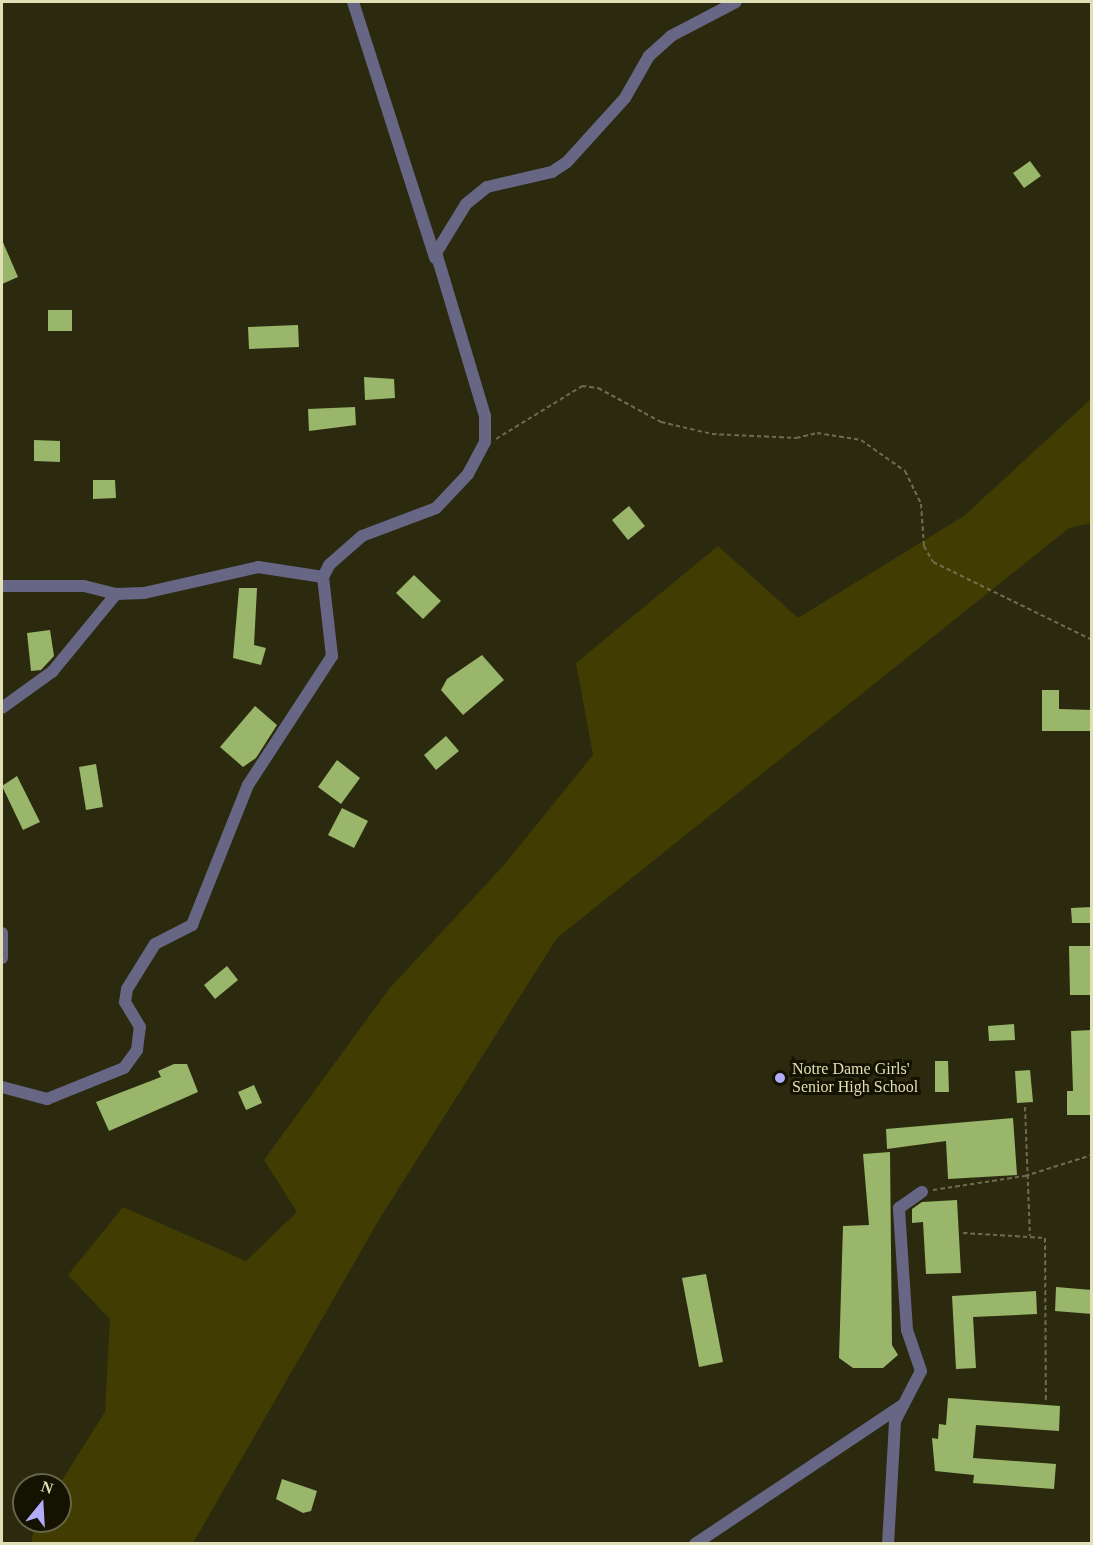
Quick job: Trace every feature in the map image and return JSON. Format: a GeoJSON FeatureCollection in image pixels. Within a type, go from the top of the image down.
{"type":"FeatureCollection","features":[{"type":"Feature","properties":{"kind":"street"},"geometry":{"type":"LineString","coordinates":[[2,1087],[47,1099],[124,1068],[137,1050],[140,1027],[125,1002],[127,989],[155,944],[192,926],[248,785],[332,656],[323,577],[355,540],[436,508],[468,474],[485,442],[485,416],[353,2]]}},
{"type":"Feature","properties":{"kind":"street"},"geometry":{"type":"LineString","coordinates":[[437,262],[439,244],[477,193],[552,172],[567,162],[626,98],[649,57],[671,36],[736,2]]}},
{"type":"Feature","properties":{"kind":"street"},"geometry":{"type":"LineString","coordinates":[[2,586],[84,586],[116,594],[155,591],[258,567],[323,577]]}},
{"type":"Feature","properties":{"kind":"street"},"geometry":{"type":"LineString","coordinates":[[2,708],[52,672],[116,594]]}},
{"type":"Feature","properties":{"kind":"street"},"geometry":{"type":"LineString","coordinates":[[2,933],[2,958]]}},
{"type":"Feature","properties":{"kind":"street"},"geometry":{"type":"LineString","coordinates":[[888,1544],[893,1430],[901,1406],[921,1371],[907,1330],[899,1208],[922,1192]]}},
{"type":"Feature","properties":{"kind":"street"},"geometry":{"type":"LineString","coordinates":[[695,1544],[901,1406]]}},
{"type":"Feature","properties":{"kind":"path"},"geometry":{"type":"LineString","coordinates":[[485,442],[510,435],[562,394],[582,386],[598,388],[661,422],[712,434],[852,437],[905,471],[921,504],[924,546],[933,562],[1092,640]]}},
{"type":"Feature","properties":{"kind":"path"},"geometry":{"type":"LineString","coordinates":[[1025,1107],[1025,1176],[1030,1236]]}},
{"type":"Feature","properties":{"kind":"path"},"geometry":{"type":"LineString","coordinates":[[922,1192],[1025,1176],[1092,1155]]}},
{"type":"Feature","properties":{"kind":"path"},"geometry":{"type":"LineString","coordinates":[[963,1233],[1045,1238],[1046,1402]]}},
{"type":"Feature","properties":{"kind":"shaded area"},"geometry":{"type":"Polygon","coordinates":[[[1091,399],[1091,523],[1069,528],[557,938],[380,1218],[193,1543],[31,1543],[33,1533],[72,1533],[72,1473],[67,1473],[105,1412],[110,1319],[68,1275],[123,1207],[246,1261],[297,1212],[264,1160],[389,989],[505,864],[593,755],[576,663],[718,546],[798,618],[964,516],[1091,399]]]}},
{"type":"Feature","properties":{"kind":"building"},"geometry":{"type":"Polygon","coordinates":[[[1030,161],[1041,176],[1024,188],[1013,173],[1030,161]]]}},
{"type":"Feature","properties":{"kind":"building"},"geometry":{"type":"Polygon","coordinates":[[[2,240],[18,277],[2,284],[2,240]]]}},
{"type":"Feature","properties":{"kind":"building"},"geometry":{"type":"Polygon","coordinates":[[[48,310],[72,310],[72,331],[48,331],[48,310]]]}},
{"type":"Feature","properties":{"kind":"building"},"geometry":{"type":"Polygon","coordinates":[[[298,325],[299,347],[249,349],[248,327],[298,325]]]}},
{"type":"Feature","properties":{"kind":"building"},"geometry":{"type":"Polygon","coordinates":[[[364,377],[394,379],[395,398],[365,400],[364,377]]]}},
{"type":"Feature","properties":{"kind":"building"},"geometry":{"type":"Polygon","coordinates":[[[355,407],[356,425],[309,431],[308,409],[355,407]]]}},
{"type":"Feature","properties":{"kind":"building"},"geometry":{"type":"Polygon","coordinates":[[[34,440],[60,441],[60,462],[34,461],[34,440]]]}},
{"type":"Feature","properties":{"kind":"building"},"geometry":{"type":"Polygon","coordinates":[[[93,480],[115,480],[116,498],[93,499],[93,480]]]}},
{"type":"Feature","properties":{"kind":"building"},"geometry":{"type":"Polygon","coordinates":[[[629,506],[645,526],[628,540],[612,520],[629,506]]]}},
{"type":"Feature","properties":{"kind":"building"},"geometry":{"type":"Polygon","coordinates":[[[414,575],[441,601],[423,619],[396,593],[414,575]]]}},
{"type":"Feature","properties":{"kind":"building"},"geometry":{"type":"Polygon","coordinates":[[[239,588],[257,588],[254,645],[266,648],[261,665],[233,658],[239,588]]]}},
{"type":"Feature","properties":{"kind":"building"},"geometry":{"type":"Polygon","coordinates":[[[50,630],[54,656],[41,670],[31,671],[27,633],[50,630]]]}},
{"type":"Feature","properties":{"kind":"building"},"geometry":{"type":"Polygon","coordinates":[[[482,655],[504,680],[463,715],[441,690],[447,679],[482,655]]]}},
{"type":"Feature","properties":{"kind":"building"},"geometry":{"type":"Polygon","coordinates":[[[1042,690],[1059,690],[1059,709],[1092,710],[1092,731],[1042,731],[1042,690]]]}},
{"type":"Feature","properties":{"kind":"building"},"geometry":{"type":"Polygon","coordinates":[[[255,706],[277,725],[256,758],[243,767],[220,747],[255,706]]]}},
{"type":"Feature","properties":{"kind":"building"},"geometry":{"type":"Polygon","coordinates":[[[446,736],[459,751],[436,770],[424,755],[446,736]]]}},
{"type":"Feature","properties":{"kind":"building"},"geometry":{"type":"Polygon","coordinates":[[[337,760],[360,778],[341,804],[318,787],[337,760]]]}},
{"type":"Feature","properties":{"kind":"building"},"geometry":{"type":"Polygon","coordinates":[[[96,764],[103,807],[86,810],[79,767],[96,764]]]}},
{"type":"Feature","properties":{"kind":"building"},"geometry":{"type":"Polygon","coordinates":[[[17,776],[40,822],[23,830],[2,786],[17,776]]]}},
{"type":"Feature","properties":{"kind":"building"},"geometry":{"type":"Polygon","coordinates":[[[342,808],[368,821],[354,848],[328,835],[342,808]]]}},
{"type":"Feature","properties":{"kind":"building"},"geometry":{"type":"Polygon","coordinates":[[[1092,907],[1092,923],[1072,923],[1071,908],[1092,907]]]}},
{"type":"Feature","properties":{"kind":"building"},"geometry":{"type":"Polygon","coordinates":[[[1069,946],[1092,946],[1092,995],[1070,995],[1069,946]]]}},
{"type":"Feature","properties":{"kind":"building"},"geometry":{"type":"Polygon","coordinates":[[[227,966],[238,980],[215,999],[204,985],[227,966]]]}},
{"type":"Feature","properties":{"kind":"building"},"geometry":{"type":"Polygon","coordinates":[[[1014,1024],[1015,1040],[989,1041],[988,1026],[1014,1024]]]}},
{"type":"Feature","properties":{"kind":"building"},"geometry":{"type":"Polygon","coordinates":[[[1092,1030],[1092,1115],[1067,1115],[1067,1091],[1073,1091],[1071,1031],[1092,1030]]]}},
{"type":"Feature","properties":{"kind":"building"},"geometry":{"type":"Polygon","coordinates":[[[935,1061],[948,1061],[949,1092],[935,1092],[935,1061]]]}},
{"type":"Feature","properties":{"kind":"building"},"geometry":{"type":"Polygon","coordinates":[[[174,1064],[187,1064],[198,1092],[109,1131],[96,1102],[161,1077],[158,1071],[174,1064]]]}},
{"type":"Feature","properties":{"kind":"building"},"geometry":{"type":"Polygon","coordinates":[[[1030,1070],[1033,1102],[1017,1103],[1015,1071],[1030,1070]]]}},
{"type":"Feature","properties":{"kind":"building"},"geometry":{"type":"Polygon","coordinates":[[[254,1085],[262,1103],[246,1110],[238,1092],[254,1085]]]}},
{"type":"Feature","properties":{"kind":"building"},"geometry":{"type":"Polygon","coordinates":[[[1013,1118],[1017,1175],[948,1179],[946,1141],[887,1149],[886,1129],[1013,1118]]]}},
{"type":"Feature","properties":{"kind":"building"},"geometry":{"type":"Polygon","coordinates":[[[890,1152],[892,1345],[898,1355],[883,1368],[853,1368],[839,1358],[843,1226],[869,1225],[863,1154],[890,1152]]]}},
{"type":"Feature","properties":{"kind":"building"},"geometry":{"type":"Polygon","coordinates":[[[957,1200],[961,1273],[926,1274],[923,1222],[912,1223],[912,1209],[922,1202],[957,1200]]]}},
{"type":"Feature","properties":{"kind":"building"},"geometry":{"type":"Polygon","coordinates":[[[706,1274],[723,1362],[699,1367],[682,1278],[706,1274]]]}},
{"type":"Feature","properties":{"kind":"building"},"geometry":{"type":"Polygon","coordinates":[[[1056,1287],[1092,1290],[1092,1314],[1055,1311],[1056,1287]]]}},
{"type":"Feature","properties":{"kind":"building"},"geometry":{"type":"Polygon","coordinates":[[[1036,1291],[1037,1314],[973,1317],[976,1368],[956,1369],[952,1296],[1036,1291]]]}},
{"type":"Feature","properties":{"kind":"building"},"geometry":{"type":"Polygon","coordinates":[[[948,1398],[1060,1406],[1059,1431],[976,1425],[973,1458],[1056,1464],[1054,1489],[973,1483],[974,1475],[935,1471],[932,1438],[938,1439],[939,1424],[946,1425],[948,1398]]]}},
{"type":"Feature","properties":{"kind":"building"},"geometry":{"type":"Polygon","coordinates":[[[282,1479],[317,1491],[311,1511],[303,1513],[276,1499],[282,1479]]]}},
{"type":"Feature","properties":{"kind":"place","name":"Notre Dame Girls' Senior High School"},"geometry":{"type":"Point","coordinates":[780,1078]}}]}
